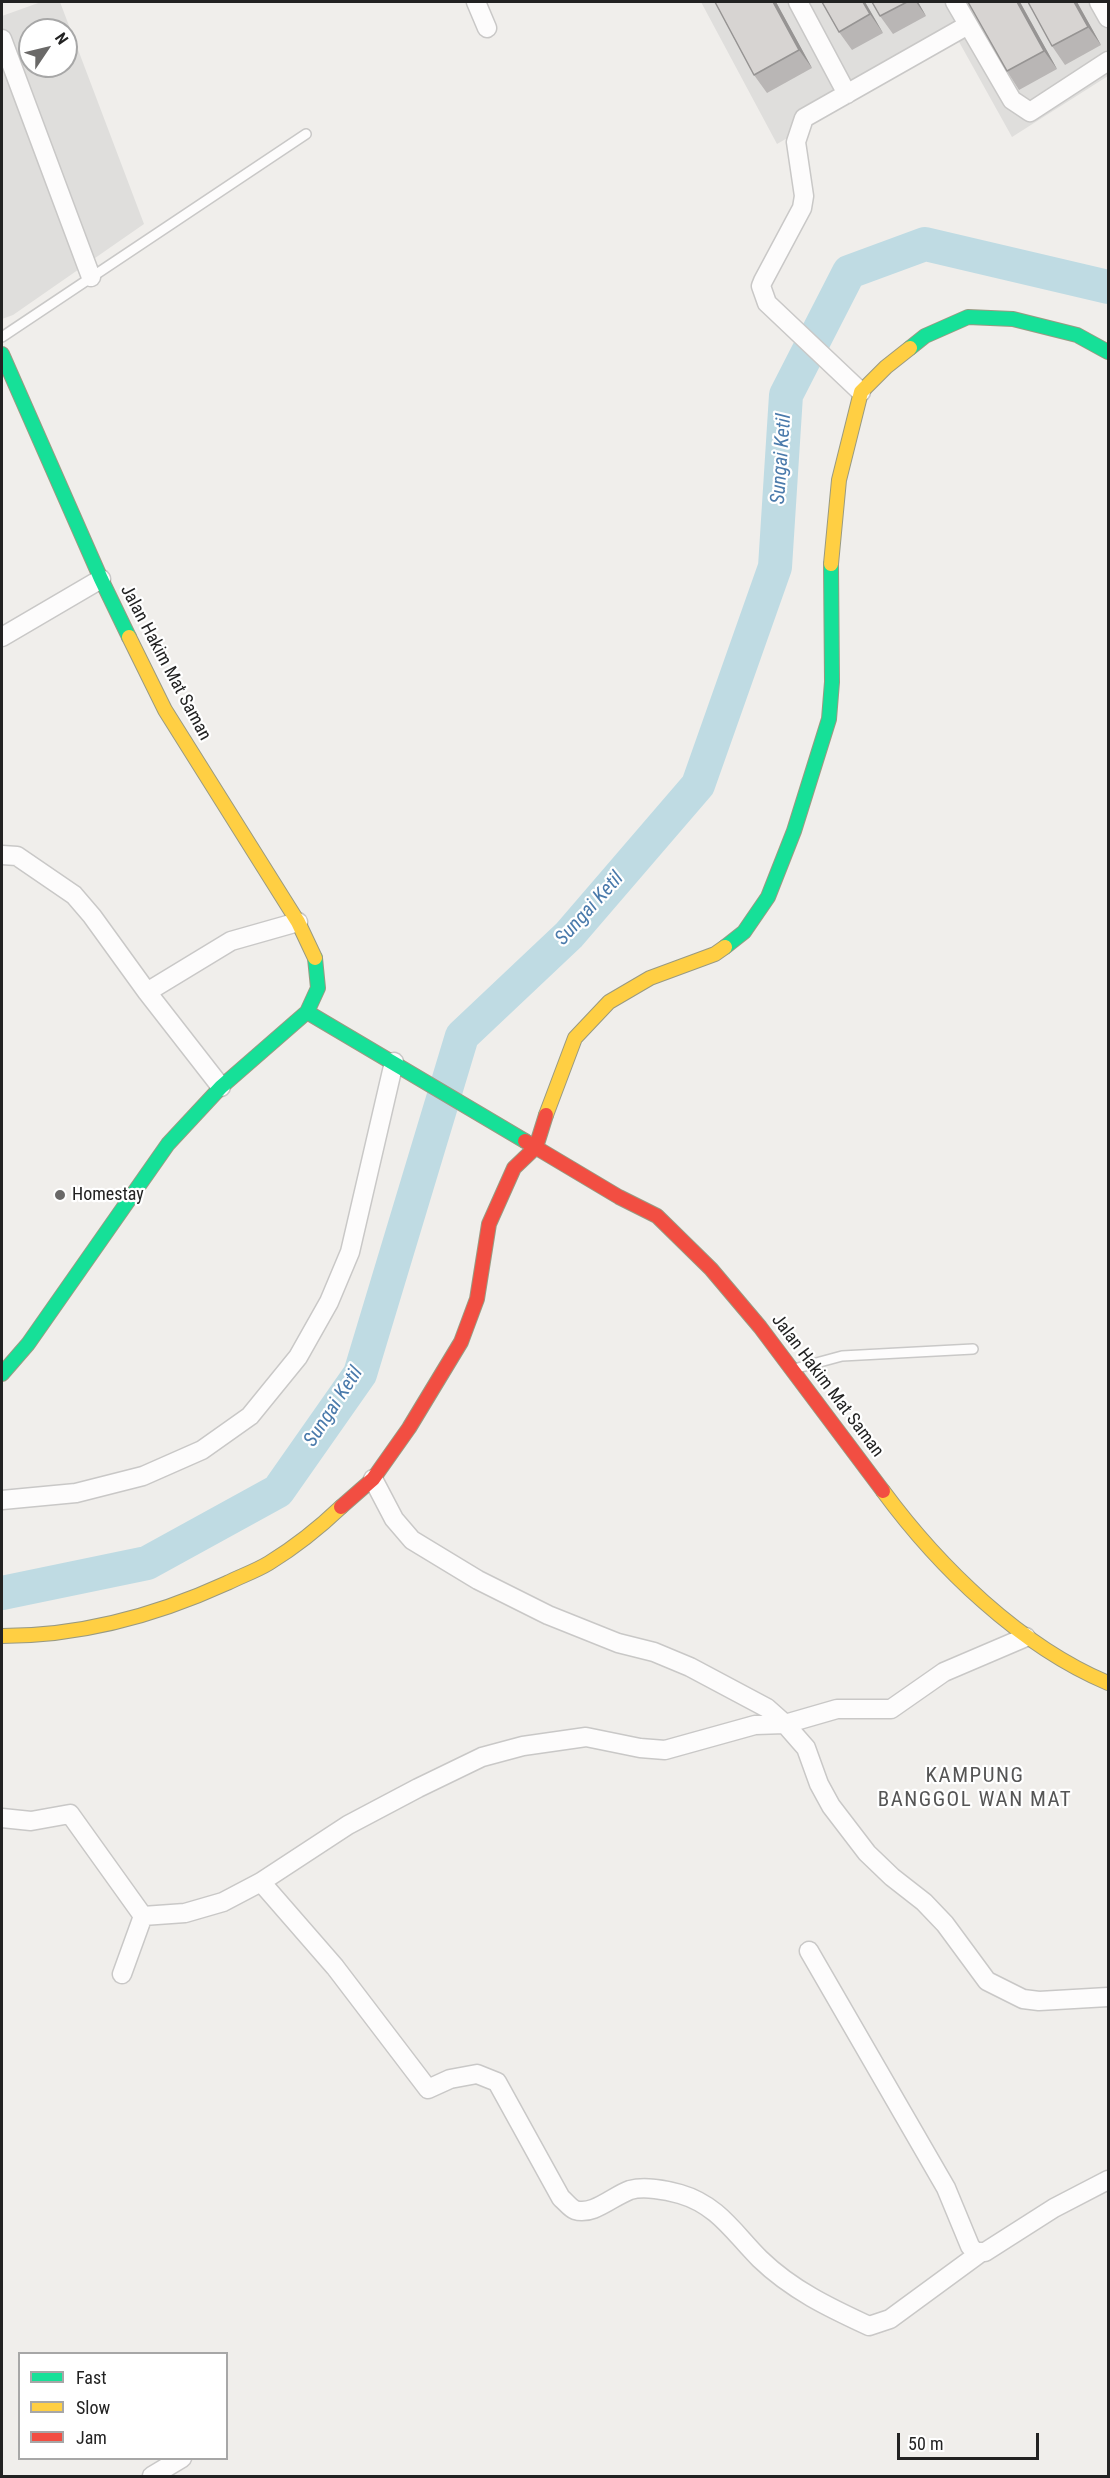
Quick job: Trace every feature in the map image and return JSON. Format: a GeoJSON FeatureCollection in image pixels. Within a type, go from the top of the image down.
{"type":"FeatureCollection","features":[{"type":"Feature","properties":{"kind":"street"},"geometry":{"type":"LineString","coordinates":[[476,2],[487,28]]}},
{"type":"Feature","properties":{"kind":"street"},"geometry":{"type":"LineString","coordinates":[[798,2],[847,94]]}},
{"type":"Feature","properties":{"kind":"street"},"geometry":{"type":"LineString","coordinates":[[955,2],[1012,100],[1030,112],[1108,61]]}},
{"type":"Feature","properties":{"kind":"street"},"geometry":{"type":"LineString","coordinates":[[1099,2],[1108,18]]}},
{"type":"Feature","properties":{"kind":"street"},"geometry":{"type":"LineString","coordinates":[[861,392],[767,303],[761,286],[802,208],[804,196],[796,142],[804,118],[968,25]]}},
{"type":"Feature","properties":{"kind":"street"},"geometry":{"type":"LineString","coordinates":[[2,39],[91,277]]}},
{"type":"Feature","properties":{"kind":"street"},"geometry":{"type":"LineString","coordinates":[[2,1636],[28,1636],[89,1628],[145,1616],[199,1596],[268,1564],[322,1525],[373,1479],[409,1428],[461,1342],[477,1299],[489,1224],[514,1168],[536,1147],[555,1084],[575,1038],[609,1002],[650,978],[715,954],[744,932],[768,897],[794,831],[829,719],[832,682],[831,562],[839,480],[861,392],[886,367],[925,336],[968,317],[1013,319],[1077,335],[1108,352]]}},
{"type":"Feature","properties":{"kind":"street","name":"Jalan Hakim Mat Saman"},"geometry":{"type":"LineString","coordinates":[[2,354],[101,579],[165,710],[298,922],[315,957],[318,988],[308,1012],[619,1197],[657,1216],[711,1269],[791,1369],[890,1501],[967,1588],[1026,1637],[1108,1683]]}},
{"type":"Feature","properties":{"kind":"street"},"geometry":{"type":"LineString","coordinates":[[2,637],[101,579]]}},
{"type":"Feature","properties":{"kind":"street"},"geometry":{"type":"LineString","coordinates":[[2,855],[17,856],[74,895],[92,915],[147,992],[221,1087]]}},
{"type":"Feature","properties":{"kind":"street"},"geometry":{"type":"LineString","coordinates":[[147,992],[231,941],[298,922]]}},
{"type":"Feature","properties":{"kind":"street"},"geometry":{"type":"LineString","coordinates":[[2,1374],[27,1344],[168,1144],[221,1087],[308,1012]]}},
{"type":"Feature","properties":{"kind":"street"},"geometry":{"type":"LineString","coordinates":[[2,1500],[76,1493],[143,1476],[202,1450],[250,1416],[298,1357],[329,1302],[350,1252],[394,1062]]}},
{"type":"Feature","properties":{"kind":"street"},"geometry":{"type":"LineString","coordinates":[[373,1479],[394,1519],[412,1540],[478,1580],[548,1615],[618,1643],[654,1652],[690,1667],[767,1708],[806,1748],[819,1784],[846,1827],[867,1853],[892,1877],[924,1902],[945,1924],[987,1981],[1023,1999],[1039,2001],[1108,1997]]}},
{"type":"Feature","properties":{"kind":"street"},"geometry":{"type":"LineString","coordinates":[[143,1916],[185,1913],[213,1905],[261,1882],[348,1825],[482,1757],[523,1746],[586,1737],[639,1748],[665,1750],[755,1725],[785,1724],[837,1709],[891,1709],[944,1672],[1026,1637]]}},
{"type":"Feature","properties":{"kind":"street"},"geometry":{"type":"LineString","coordinates":[[2,1818],[31,1821],[70,1814],[143,1916]]}},
{"type":"Feature","properties":{"kind":"street"},"geometry":{"type":"LineString","coordinates":[[261,1882],[335,1967],[428,2089],[450,2079],[477,2074],[497,2082],[561,2198],[574,2210],[588,2211],[632,2189],[661,2190],[681,2194],[706,2205],[730,2224],[760,2259],[796,2289],[825,2306],[869,2326],[890,2319],[980,2253],[996,2246],[1054,2208],[1108,2180]]}},
{"type":"Feature","properties":{"kind":"street"},"geometry":{"type":"LineString","coordinates":[[122,1974],[143,1916]]}},
{"type":"Feature","properties":{"kind":"street"},"geometry":{"type":"LineString","coordinates":[[809,1951],[946,2188],[970,2246],[975,2252],[980,2253]]}},
{"type":"Feature","properties":{"kind":"street"},"geometry":{"type":"LineString","coordinates":[[152,2476],[179,2460]]}},
{"type":"Feature","properties":{"kind":"lane"},"geometry":{"type":"LineString","coordinates":[[2,337],[306,135]]}},
{"type":"Feature","properties":{"kind":"lane"},"geometry":{"type":"LineString","coordinates":[[791,1369],[842,1356],[973,1348]]}},
{"type":"Feature","properties":{"kind":"shaded area"},"geometry":{"type":"Polygon","coordinates":[[[41,2],[60,2],[66,18],[18,18],[18,78],[78,78],[78,50],[144,224],[13,315],[2,319],[2,16],[41,2]]]}},
{"type":"Feature","properties":{"kind":"shaded area"},"geometry":{"type":"Polygon","coordinates":[[[701,2],[1108,2],[1108,76],[1012,137],[958,40],[777,144],[701,2]]]}},
{"type":"Feature","properties":{"kind":"building"},"geometry":{"type":"Polygon","coordinates":[[[715,2],[773,2],[799,50],[754,75],[715,2]]]}},
{"type":"Feature","properties":{"kind":"building"},"geometry":{"type":"Polygon","coordinates":[[[822,2],[863,2],[870,14],[839,32],[822,2]]]}},
{"type":"Feature","properties":{"kind":"building"},"geometry":{"type":"Polygon","coordinates":[[[872,2],[907,2],[880,16],[872,2]]]}},
{"type":"Feature","properties":{"kind":"building"},"geometry":{"type":"Polygon","coordinates":[[[968,2],[1017,2],[1044,51],[1007,71],[968,2]]]}},
{"type":"Feature","properties":{"kind":"building"},"geometry":{"type":"Polygon","coordinates":[[[1028,2],[1074,2],[1088,27],[1052,46],[1028,2]]]}},
{"type":"Feature","properties":{"kind":"waterway","name":"Sungai Ketil"},"geometry":{"type":"LineString","coordinates":[[2,1593],[147,1563],[278,1491],[360,1374],[462,1036],[569,935],[698,785],[775,567],[786,395],[849,272],[925,244],[1108,287]]}},
{"type":"Feature","properties":{"kind":"traffic: fast"},"geometry":{"type":"LineString","coordinates":[[910,348],[925,336],[968,317],[1013,319],[1077,335],[1108,352]]}},
{"type":"Feature","properties":{"kind":"traffic: fast"},"geometry":{"type":"LineString","coordinates":[[2,354],[129,637]]}},
{"type":"Feature","properties":{"kind":"traffic: fast"},"geometry":{"type":"LineString","coordinates":[[725,947],[744,932],[768,897],[794,831],[829,719],[832,682],[831,564]]}},
{"type":"Feature","properties":{"kind":"traffic: fast"},"geometry":{"type":"LineString","coordinates":[[2,1374],[28,1344],[168,1144],[221,1087],[307,1012],[318,988],[315,958]]}},
{"type":"Feature","properties":{"kind":"traffic: fast"},"geometry":{"type":"LineString","coordinates":[[307,1012],[525,1141]]}},
{"type":"Feature","properties":{"kind":"traffic: slow"},"geometry":{"type":"LineString","coordinates":[[831,564],[839,480],[861,392],[886,367],[910,348]]}},
{"type":"Feature","properties":{"kind":"traffic: slow"},"geometry":{"type":"LineString","coordinates":[[129,637],[165,710],[298,922],[315,958]]}},
{"type":"Feature","properties":{"kind":"traffic: slow"},"geometry":{"type":"LineString","coordinates":[[546,1115],[575,1038],[609,1002],[650,978],[715,954],[725,947]]}},
{"type":"Feature","properties":{"kind":"traffic: slow"},"geometry":{"type":"LineString","coordinates":[[883,1491],[929,1548],[984,1602],[1044,1648],[1108,1683]]}},
{"type":"Feature","properties":{"kind":"traffic: slow"},"geometry":{"type":"LineString","coordinates":[[2,1636],[89,1628],[118,1622],[173,1605],[269,1563],[306,1537],[341,1507]]}},
{"type":"Feature","properties":{"kind":"traffic: jam"},"geometry":{"type":"LineString","coordinates":[[341,1507],[373,1479],[409,1428],[461,1342],[477,1299],[489,1224],[514,1168],[536,1147],[546,1115]]}},
{"type":"Feature","properties":{"kind":"traffic: jam"},"geometry":{"type":"LineString","coordinates":[[525,1141],[619,1197],[657,1216],[711,1269],[760,1327],[883,1491]]}},
{"type":"Feature","properties":{"kind":"place","name":"Homestay"},"geometry":{"type":"Point","coordinates":[60,1195]}},
{"type":"Feature","properties":{"kind":"district","name":"KAMPUNG BANGGOL WAN MAT"},"geometry":{"type":"Point","coordinates":[975,1789]}}]}
